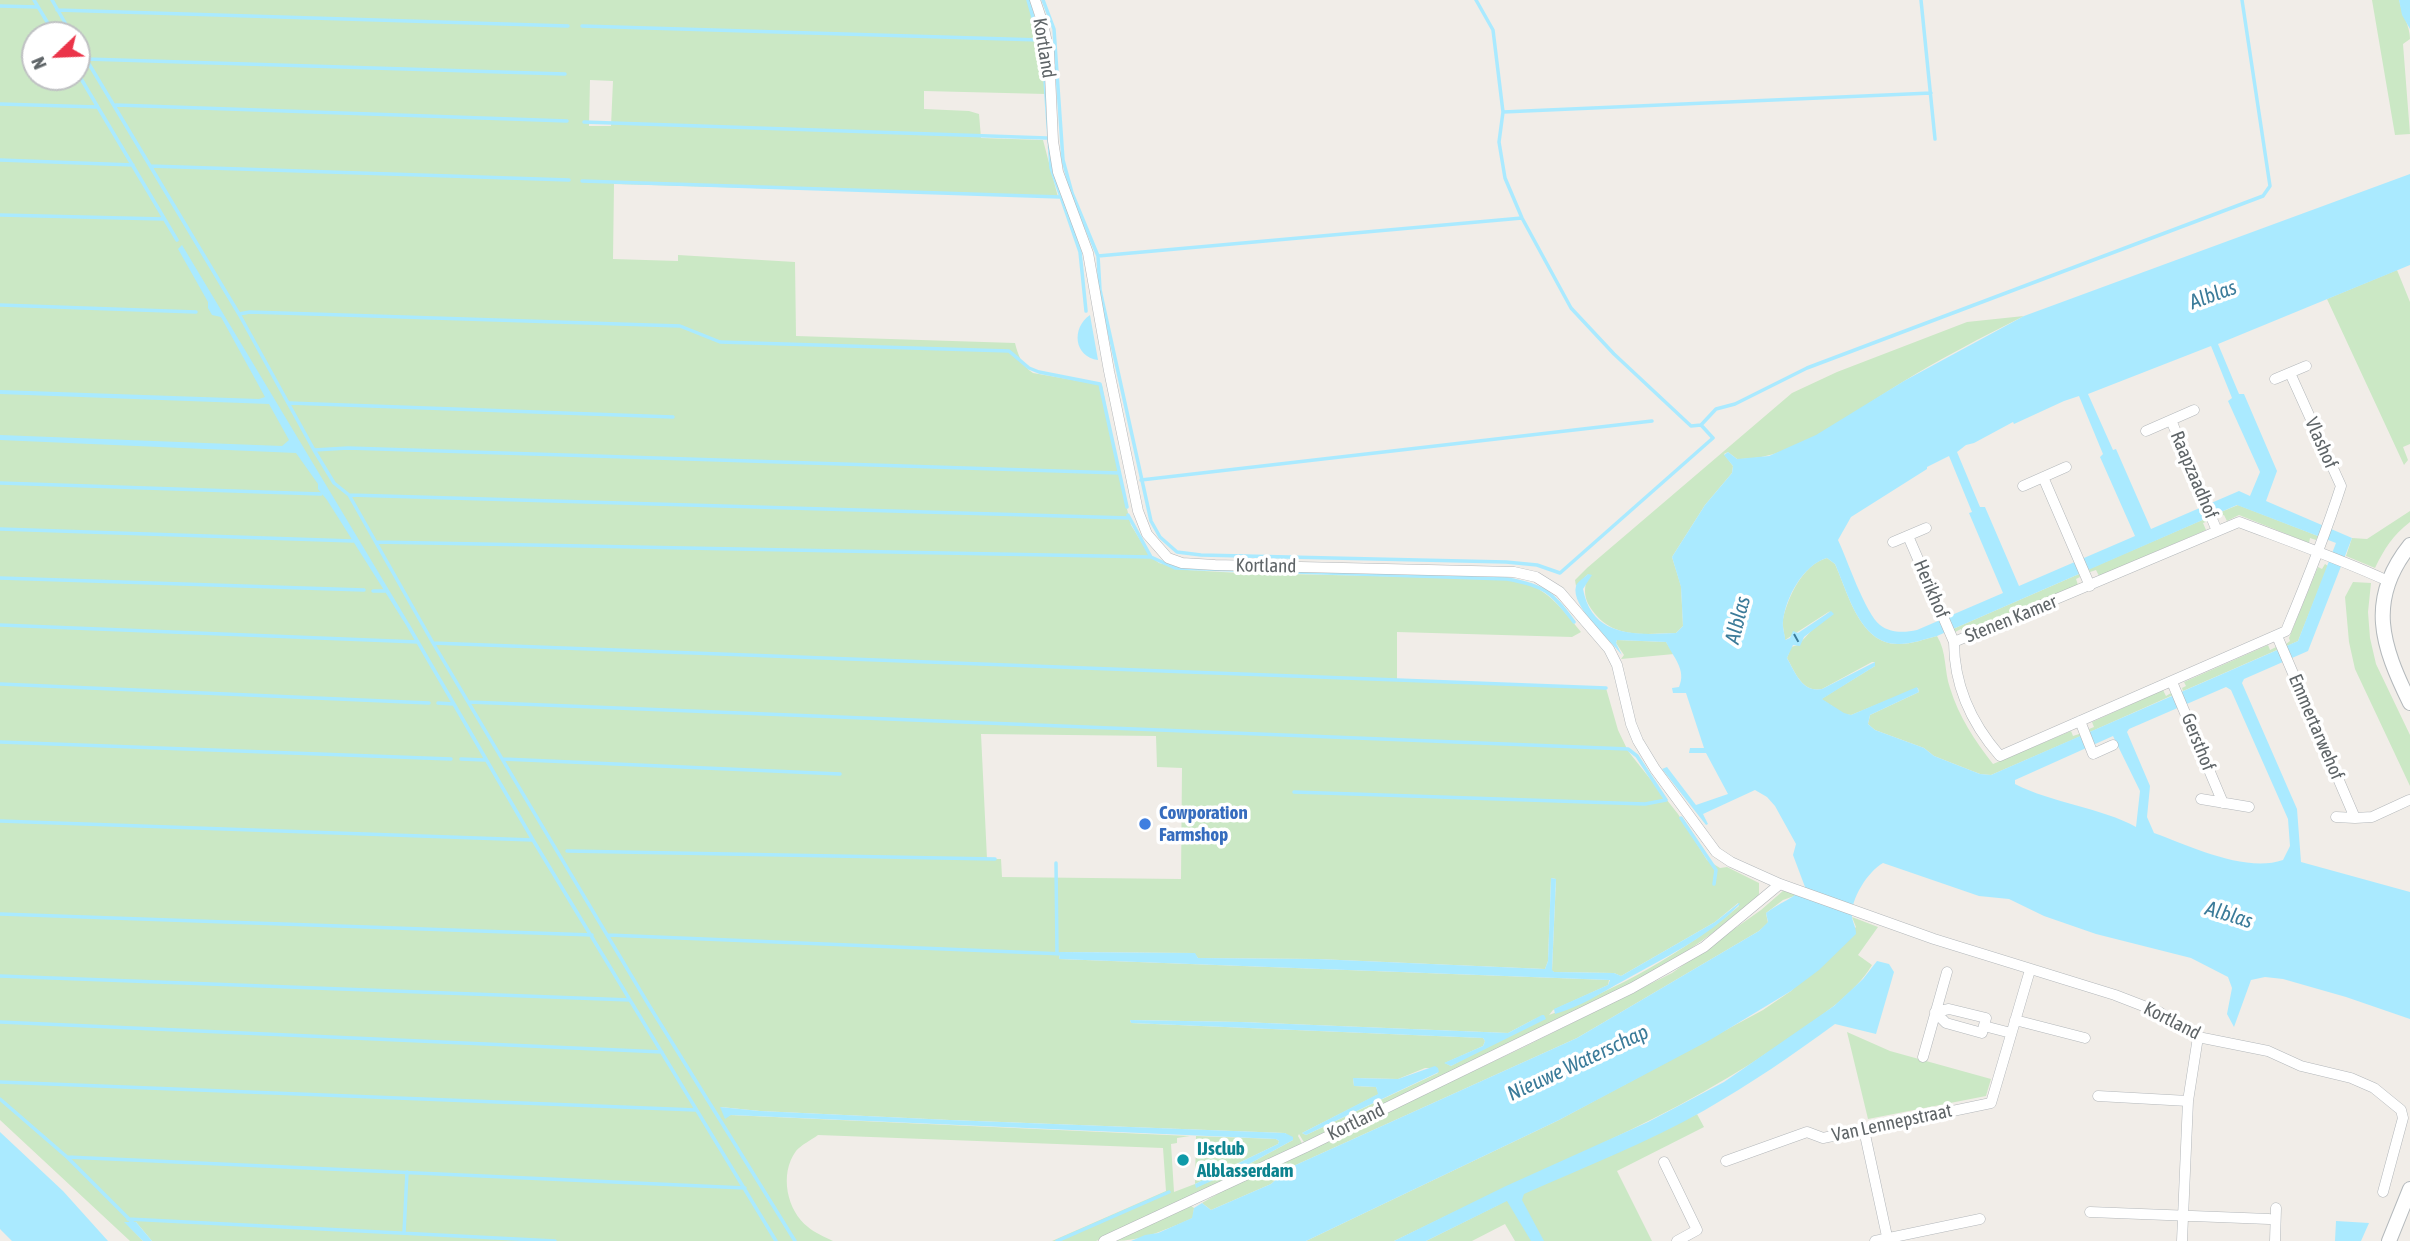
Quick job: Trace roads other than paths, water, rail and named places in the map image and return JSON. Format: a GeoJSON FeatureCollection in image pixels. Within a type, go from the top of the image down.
{"type":"FeatureCollection","features":[{"type":"Feature","properties":{"kind":"street","name":"Kortland"},"geometry":{"type":"LineString","coordinates":[[1035,0],[1049,52],[1053,141],[1058,172],[1088,253],[1132,489],[1146,534],[1168,558],[1182,563],[1475,570],[1514,572],[1536,577],[1560,592],[1609,649],[1617,665],[1631,724],[1638,741],[1655,769],[1716,852],[1731,862],[1780,884],[1934,939],[2115,995],[2158,1012],[2198,1037],[2267,1051],[2301,1066],[2351,1078],[2374,1088],[2401,1110],[2403,1118],[2383,1192]]}},
{"type":"Feature","properties":{"kind":"street"},"geometry":{"type":"LineString","coordinates":[[2275,379],[2306,366]]}},
{"type":"Feature","properties":{"kind":"street","name":"Vlashof"},"geometry":{"type":"LineString","coordinates":[[2290,373],[2341,486],[2322,542],[2322,555]]}},
{"type":"Feature","properties":{"kind":"street","name":"Raapzaadhof"},"geometry":{"type":"LineString","coordinates":[[2146,431],[2193,410]]}},
{"type":"Feature","properties":{"kind":"street","name":"Raapzaadhof"},"geometry":{"type":"LineString","coordinates":[[2171,420],[2215,526]]}},
{"type":"Feature","properties":{"kind":"street"},"geometry":{"type":"LineString","coordinates":[[2023,486],[2066,467]]}},
{"type":"Feature","properties":{"kind":"street"},"geometry":{"type":"LineString","coordinates":[[2043,477],[2090,586]]}},
{"type":"Feature","properties":{"kind":"street","name":"Stenen Kamer"},"geometry":{"type":"LineString","coordinates":[[2279,641],[2000,756],[1983,736],[1969,712],[1954,661],[1954,642],[2090,586],[2215,526],[2239,522],[2388,581]]}},
{"type":"Feature","properties":{"kind":"street","name":"Herikhof"},"geometry":{"type":"LineString","coordinates":[[1893,542],[1926,528]]}},
{"type":"Feature","properties":{"kind":"street","name":"Herikhof"},"geometry":{"type":"LineString","coordinates":[[1908,536],[1954,642]]}},
{"type":"Feature","properties":{"kind":"street"},"geometry":{"type":"LineString","coordinates":[[2410,545],[2393,569],[2382,607],[2384,639],[2395,673],[2410,703]]}},
{"type":"Feature","properties":{"kind":"street"},"geometry":{"type":"LineString","coordinates":[[2279,641],[2322,555]]}},
{"type":"Feature","properties":{"kind":"street","name":"Emmertarwehof"},"geometry":{"type":"LineString","coordinates":[[2279,641],[2355,818]]}},
{"type":"Feature","properties":{"kind":"street","name":"Gersthof"},"geometry":{"type":"LineString","coordinates":[[2174,686],[2222,803]]}},
{"type":"Feature","properties":{"kind":"street"},"geometry":{"type":"LineString","coordinates":[[2081,724],[2093,754],[2113,745]]}},
{"type":"Feature","properties":{"kind":"street","name":"Gersthof"},"geometry":{"type":"LineString","coordinates":[[2202,799],[2249,807]]}},
{"type":"Feature","properties":{"kind":"street"},"geometry":{"type":"LineString","coordinates":[[2336,817],[2372,817],[2409,800]]}},
{"type":"Feature","properties":{"kind":"street","name":"Kortland"},"geometry":{"type":"LineString","coordinates":[[1104,1241],[1632,988],[1704,947],[1780,884]]}},
{"type":"Feature","properties":{"kind":"street","name":"Van Lennepstraat"},"geometry":{"type":"LineString","coordinates":[[1726,1161],[1807,1132],[1823,1138],[1991,1103],[2030,970]]}},
{"type":"Feature","properties":{"kind":"street"},"geometry":{"type":"LineString","coordinates":[[1923,1058],[1947,972]]}},
{"type":"Feature","properties":{"kind":"street"},"geometry":{"type":"LineString","coordinates":[[1949,1009],[1986,1018],[1982,1033],[1946,1023],[1936,1012],[1949,1009]]}},
{"type":"Feature","properties":{"kind":"street"},"geometry":{"type":"LineString","coordinates":[[2015,1020],[2085,1038]]}},
{"type":"Feature","properties":{"kind":"street"},"geometry":{"type":"LineString","coordinates":[[1983,1026],[2011,1033]]}},
{"type":"Feature","properties":{"kind":"street"},"geometry":{"type":"LineString","coordinates":[[2182,1241],[2188,1101],[2198,1037]]}},
{"type":"Feature","properties":{"kind":"street"},"geometry":{"type":"LineString","coordinates":[[2098,1096],[2188,1101]]}},
{"type":"Feature","properties":{"kind":"street"},"geometry":{"type":"LineString","coordinates":[[1864,1130],[1887,1240]]}},
{"type":"Feature","properties":{"kind":"street"},"geometry":{"type":"LineString","coordinates":[[1664,1162],[1697,1230],[1677,1241]]}},
{"type":"Feature","properties":{"kind":"street"},"geometry":{"type":"LineString","coordinates":[[2389,1241],[2410,1189]]}},
{"type":"Feature","properties":{"kind":"street"},"geometry":{"type":"LineString","coordinates":[[2275,1241],[2276,1208]]}},
{"type":"Feature","properties":{"kind":"street"},"geometry":{"type":"LineString","coordinates":[[2090,1212],[2269,1219]]}},
{"type":"Feature","properties":{"kind":"street"},"geometry":{"type":"LineString","coordinates":[[1875,1241],[1980,1219]]}},
{"type":"Feature","properties":{"kind":"water"},"geometry":{"type":"Polygon","coordinates":[[[2399,0],[2410,0],[2410,29],[2402,15],[2399,0]]]}},
{"type":"Feature","properties":{"kind":"water"},"geometry":{"type":"Polygon","coordinates":[[[2410,174],[2410,265],[2218,344],[2239,394],[2244,394],[2277,471],[2266,501],[2352,538],[2308,651],[2244,679],[2242,683],[2297,809],[2301,862],[2410,892],[2410,1019],[2346,997],[2283,979],[2265,977],[2251,980],[2234,1027],[2227,1014],[2232,988],[2228,977],[2191,958],[2096,934],[2044,916],[2009,899],[1979,896],[1883,863],[1866,879],[1857,895],[1852,910],[1856,934],[1819,970],[1791,991],[1710,1040],[1559,1120],[1306,1241],[1131,1241],[1192,1218],[1194,1208],[1202,1203],[1211,1210],[1271,1184],[1289,1168],[1577,1038],[1759,931],[1768,922],[1766,913],[1805,887],[1793,855],[1796,844],[1767,797],[1755,790],[1703,814],[1708,824],[1706,825],[1662,769],[1667,767],[1696,805],[1728,794],[1706,753],[1689,753],[1690,748],[1704,748],[1686,693],[1673,693],[1672,688],[1679,687],[1681,675],[1666,642],[1617,640],[1622,655],[1585,613],[1576,594],[1576,586],[1588,574],[1592,575],[1583,589],[1588,605],[1606,625],[1632,633],[1676,633],[1683,626],[1681,587],[1672,557],[1705,505],[1732,473],[1733,466],[1724,455],[1728,452],[1737,459],[1769,456],[1816,435],[1904,381],[2024,316],[2410,174]],[[2211,346],[2088,394],[2113,450],[2116,449],[2151,529],[2239,491],[2250,496],[2260,472],[2228,401],[2232,398],[2211,346]],[[2079,396],[2014,424],[2013,422],[1966,445],[1957,452],[1980,507],[1985,507],[2019,586],[2135,536],[2100,457],[2103,454],[2079,396]],[[1949,456],[1851,517],[1838,540],[1874,619],[1884,628],[1893,631],[1917,630],[2003,593],[1969,513],[1972,512],[1949,456]],[[2237,505],[1937,636],[1899,644],[1874,636],[1857,615],[1835,564],[1827,558],[1810,567],[1797,583],[1783,621],[1785,640],[1790,638],[1793,631],[1798,633],[1831,611],[1834,614],[1804,637],[1800,646],[1793,645],[1787,658],[1796,675],[1809,688],[1822,689],[1875,662],[1875,666],[1822,699],[1851,715],[1917,687],[1919,692],[1870,715],[1868,724],[1875,730],[1924,748],[1934,756],[1980,774],[1991,775],[2298,641],[2336,543],[2237,505]],[[2226,687],[2127,732],[2150,786],[2147,817],[2154,833],[2235,861],[2268,863],[2283,860],[2290,846],[2288,819],[2231,690],[2226,687]],[[2113,736],[2015,780],[2015,784],[2029,791],[2123,820],[2136,827],[2140,791],[2113,736]]]}},
{"type":"Feature","properties":{"kind":"water"},"geometry":{"type":"Polygon","coordinates":[[[182,245],[410,625],[406,625],[296,453],[0,440],[0,435],[282,446],[289,440],[269,404],[0,394],[0,390],[259,399],[265,397],[221,317],[212,315],[208,308],[208,302],[178,249],[182,245]]]}},
{"type":"Feature","properties":{"kind":"water"},"geometry":{"type":"Polygon","coordinates":[[[1090,315],[1098,360],[1084,354],[1078,341],[1080,327],[1090,315]]]}},
{"type":"Feature","properties":{"kind":"water"},"geometry":{"type":"Polygon","coordinates":[[[1551,878],[1556,879],[1554,972],[1614,973],[1621,976],[1715,922],[1740,904],[1714,927],[1684,947],[1573,1008],[1555,1014],[1554,1009],[1608,985],[1610,980],[1059,959],[1060,952],[1195,953],[1198,958],[1317,959],[1545,969],[1548,961],[1551,878]]]}},
{"type":"Feature","properties":{"kind":"water"},"geometry":{"type":"Polygon","coordinates":[[[1877,961],[1889,964],[1894,972],[1876,1034],[1835,1024],[1771,1069],[1705,1110],[1638,1144],[1524,1194],[1522,1200],[1544,1241],[1531,1241],[1507,1201],[1426,1241],[1394,1241],[1506,1186],[1648,1122],[1724,1082],[1834,1006],[1863,979],[1877,961]]]}},
{"type":"Feature","properties":{"kind":"water"},"geometry":{"type":"Polygon","coordinates":[[[1542,1015],[1546,1019],[1451,1066],[1444,1063],[1483,1046],[1483,1038],[1131,1023],[1130,1020],[1508,1033],[1542,1015]]]}},
{"type":"Feature","properties":{"kind":"water"},"geometry":{"type":"Polygon","coordinates":[[[1435,1066],[1439,1072],[1306,1135],[1302,1133],[1378,1094],[1376,1087],[1354,1086],[1353,1078],[1398,1079],[1435,1066]]]}},
{"type":"Feature","properties":{"kind":"water"},"geometry":{"type":"Polygon","coordinates":[[[720,1107],[950,1120],[1285,1133],[1293,1137],[1293,1140],[1196,1188],[1195,1184],[1278,1144],[1279,1141],[731,1115],[725,1119],[720,1107]]]}},
{"type":"Feature","properties":{"kind":"water"},"geometry":{"type":"Polygon","coordinates":[[[0,1132],[63,1191],[108,1241],[12,1241],[0,1229],[0,1132]]]}},
{"type":"Feature","properties":{"kind":"water"},"geometry":{"type":"Polygon","coordinates":[[[2336,1221],[2369,1223],[2361,1241],[2335,1241],[2336,1221]]]}},
{"type":"Feature","properties":{"kind":"water"},"geometry":{"type":"Polygon","coordinates":[[[124,1222],[136,1222],[152,1241],[143,1241],[124,1222]]]}},
{"type":"Feature","properties":{"kind":"waterway"},"geometry":{"type":"LineString","coordinates":[[34,0],[47,21]]}},
{"type":"Feature","properties":{"kind":"waterway"},"geometry":{"type":"LineString","coordinates":[[52,0],[64,21]]}},
{"type":"Feature","properties":{"kind":"waterway"},"geometry":{"type":"LineString","coordinates":[[1028,0],[1043,52],[1051,168],[1080,252],[1086,311]]}},
{"type":"Feature","properties":{"kind":"waterway"},"geometry":{"type":"LineString","coordinates":[[1043,0],[1054,29],[1063,160],[1072,193],[1098,256],[1100,290],[1151,521],[1160,537],[1177,552],[1201,555],[1506,562],[1537,565],[1560,573],[1713,438],[1701,425]]}},
{"type":"Feature","properties":{"kind":"waterway"},"geometry":{"type":"LineString","coordinates":[[1476,0],[1493,30],[1503,112],[1499,142],[1505,178],[1522,218],[1571,308],[1614,354],[1691,426],[1701,425],[1716,409],[1735,404],[1807,368],[2263,196],[2270,186],[2242,0]]}},
{"type":"Feature","properties":{"kind":"waterway"},"geometry":{"type":"LineString","coordinates":[[1921,0],[1935,139]]}},
{"type":"Feature","properties":{"kind":"waterway"},"geometry":{"type":"LineString","coordinates":[[0,6],[38,7]]}},
{"type":"Feature","properties":{"kind":"waterway"},"geometry":{"type":"LineString","coordinates":[[57,10],[568,26]]}},
{"type":"Feature","properties":{"kind":"waterway"},"geometry":{"type":"LineString","coordinates":[[582,26],[1040,40]]}},
{"type":"Feature","properties":{"kind":"waterway"},"geometry":{"type":"LineString","coordinates":[[91,59],[565,74]]}},
{"type":"Feature","properties":{"kind":"waterway"},"geometry":{"type":"LineString","coordinates":[[91,67],[239,314],[314,450],[334,483],[349,495],[433,643],[650,1007],[795,1241]]}},
{"type":"Feature","properties":{"kind":"waterway"},"geometry":{"type":"LineString","coordinates":[[88,91],[177,240]]}},
{"type":"Feature","properties":{"kind":"waterway"},"geometry":{"type":"LineString","coordinates":[[1503,112],[1931,93]]}},
{"type":"Feature","properties":{"kind":"waterway"},"geometry":{"type":"LineString","coordinates":[[0,104],[97,107]]}},
{"type":"Feature","properties":{"kind":"waterway"},"geometry":{"type":"LineString","coordinates":[[116,105],[567,121]]}},
{"type":"Feature","properties":{"kind":"waterway"},"geometry":{"type":"LineString","coordinates":[[584,122],[1047,138]]}},
{"type":"Feature","properties":{"kind":"waterway"},"geometry":{"type":"LineString","coordinates":[[0,160],[133,165]]}},
{"type":"Feature","properties":{"kind":"waterway"},"geometry":{"type":"LineString","coordinates":[[150,166],[569,180]]}},
{"type":"Feature","properties":{"kind":"waterway"},"geometry":{"type":"LineString","coordinates":[[582,181],[1060,197]]}},
{"type":"Feature","properties":{"kind":"waterway"},"geometry":{"type":"LineString","coordinates":[[0,215],[164,219]]}},
{"type":"Feature","properties":{"kind":"waterway"},"geometry":{"type":"LineString","coordinates":[[1098,256],[1522,218]]}},
{"type":"Feature","properties":{"kind":"waterway"},"geometry":{"type":"LineString","coordinates":[[0,305],[196,312]]}},
{"type":"Feature","properties":{"kind":"waterway"},"geometry":{"type":"LineString","coordinates":[[239,314],[250,312],[680,326],[720,342],[1009,351],[1029,368],[1039,372],[1100,384],[1127,507]]}},
{"type":"Feature","properties":{"kind":"waterway"},"geometry":{"type":"LineString","coordinates":[[289,403],[673,417]]}},
{"type":"Feature","properties":{"kind":"waterway"},"geometry":{"type":"LineString","coordinates":[[1141,480],[1652,421]]}},
{"type":"Feature","properties":{"kind":"waterway"},"geometry":{"type":"LineString","coordinates":[[314,450],[348,448],[1119,473]]}},
{"type":"Feature","properties":{"kind":"waterway"},"geometry":{"type":"LineString","coordinates":[[0,483],[321,494]]}},
{"type":"Feature","properties":{"kind":"waterway"},"geometry":{"type":"LineString","coordinates":[[349,495],[1129,518]]}},
{"type":"Feature","properties":{"kind":"waterway"},"geometry":{"type":"LineString","coordinates":[[1128,515],[1151,557],[1175,568],[1507,579],[1530,584],[1546,592],[1574,622]]}},
{"type":"Feature","properties":{"kind":"waterway"},"geometry":{"type":"LineString","coordinates":[[0,529],[353,541]]}},
{"type":"Feature","properties":{"kind":"waterway"},"geometry":{"type":"LineString","coordinates":[[376,542],[1151,557]]}},
{"type":"Feature","properties":{"kind":"waterway"},"geometry":{"type":"LineString","coordinates":[[0,578],[364,590]]}},
{"type":"Feature","properties":{"kind":"waterway"},"geometry":{"type":"LineString","coordinates":[[373,591],[385,591]]}},
{"type":"Feature","properties":{"kind":"waterway"},"geometry":{"type":"LineString","coordinates":[[0,625],[418,642]]}},
{"type":"Feature","properties":{"kind":"waterway"},"geometry":{"type":"LineString","coordinates":[[408,625],[533,840],[776,1241]]}},
{"type":"Feature","properties":{"kind":"waterway"},"geometry":{"type":"LineString","coordinates":[[433,643],[1606,688]]}},
{"type":"Feature","properties":{"kind":"waterway"},"geometry":{"type":"LineString","coordinates":[[0,684],[429,703]]}},
{"type":"Feature","properties":{"kind":"waterway"},"geometry":{"type":"LineString","coordinates":[[469,702],[1628,749],[1637,756],[1666,800],[1645,804],[1294,792]]}},
{"type":"Feature","properties":{"kind":"waterway"},"geometry":{"type":"LineString","coordinates":[[438,703],[454,704]]}},
{"type":"Feature","properties":{"kind":"waterway"},"geometry":{"type":"LineString","coordinates":[[0,742],[451,759]]}},
{"type":"Feature","properties":{"kind":"waterway"},"geometry":{"type":"LineString","coordinates":[[461,759],[485,760]]}},
{"type":"Feature","properties":{"kind":"waterway"},"geometry":{"type":"LineString","coordinates":[[503,759],[840,774]]}},
{"type":"Feature","properties":{"kind":"waterway"},"geometry":{"type":"LineString","coordinates":[[1681,818],[1716,870],[1714,884]]}},
{"type":"Feature","properties":{"kind":"waterway"},"geometry":{"type":"LineString","coordinates":[[0,821],[533,840]]}},
{"type":"Feature","properties":{"kind":"waterway"},"geometry":{"type":"LineString","coordinates":[[567,851],[995,859]]}},
{"type":"Feature","properties":{"kind":"waterway"},"geometry":{"type":"LineString","coordinates":[[1056,863],[1057,954]]}},
{"type":"Feature","properties":{"kind":"waterway"},"geometry":{"type":"LineString","coordinates":[[0,914],[592,935]]}},
{"type":"Feature","properties":{"kind":"waterway"},"geometry":{"type":"LineString","coordinates":[[608,935],[1064,954]]}},
{"type":"Feature","properties":{"kind":"waterway"},"geometry":{"type":"LineString","coordinates":[[0,976],[630,1000]]}},
{"type":"Feature","properties":{"kind":"waterway"},"geometry":{"type":"LineString","coordinates":[[0,1022],[662,1052]]}},
{"type":"Feature","properties":{"kind":"waterway"},"geometry":{"type":"LineString","coordinates":[[0,1082],[696,1110]]}},
{"type":"Feature","properties":{"kind":"waterway"},"geometry":{"type":"LineString","coordinates":[[0,1099],[67,1157],[132,1222]]}},
{"type":"Feature","properties":{"kind":"waterway"},"geometry":{"type":"LineString","coordinates":[[67,1157],[745,1188]]}},
{"type":"Feature","properties":{"kind":"waterway"},"geometry":{"type":"LineString","coordinates":[[404,1233],[407,1172]]}},
{"type":"Feature","properties":{"kind":"waterway"},"geometry":{"type":"LineString","coordinates":[[1057,1241],[1169,1192]]}},
{"type":"Feature","properties":{"kind":"waterway"},"geometry":{"type":"LineString","coordinates":[[128,1219],[555,1241]]}},
{"type":"Feature","properties":{"kind":"place","name":"Cowporation Farmshop"},"geometry":{"type":"Point","coordinates":[1145,824]}},
{"type":"Feature","properties":{"kind":"place","name":"IJsclub Alblasserdam"},"geometry":{"type":"Point","coordinates":[1183,1160]}},
{"type":"Feature","properties":{"kind":"water label","name":"Alblas"},"geometry":{"type":"Point","coordinates":[2213,295]}},
{"type":"Feature","properties":{"kind":"water label","name":"Alblas"},"geometry":{"type":"Point","coordinates":[1738,620]}},
{"type":"Feature","properties":{"kind":"water label","name":"Alblas"},"geometry":{"type":"Point","coordinates":[2229,915]}},
{"type":"Feature","properties":{"kind":"water label","name":"Nieuwe Waterschap"},"geometry":{"type":"Point","coordinates":[1578,1063]}}]}
